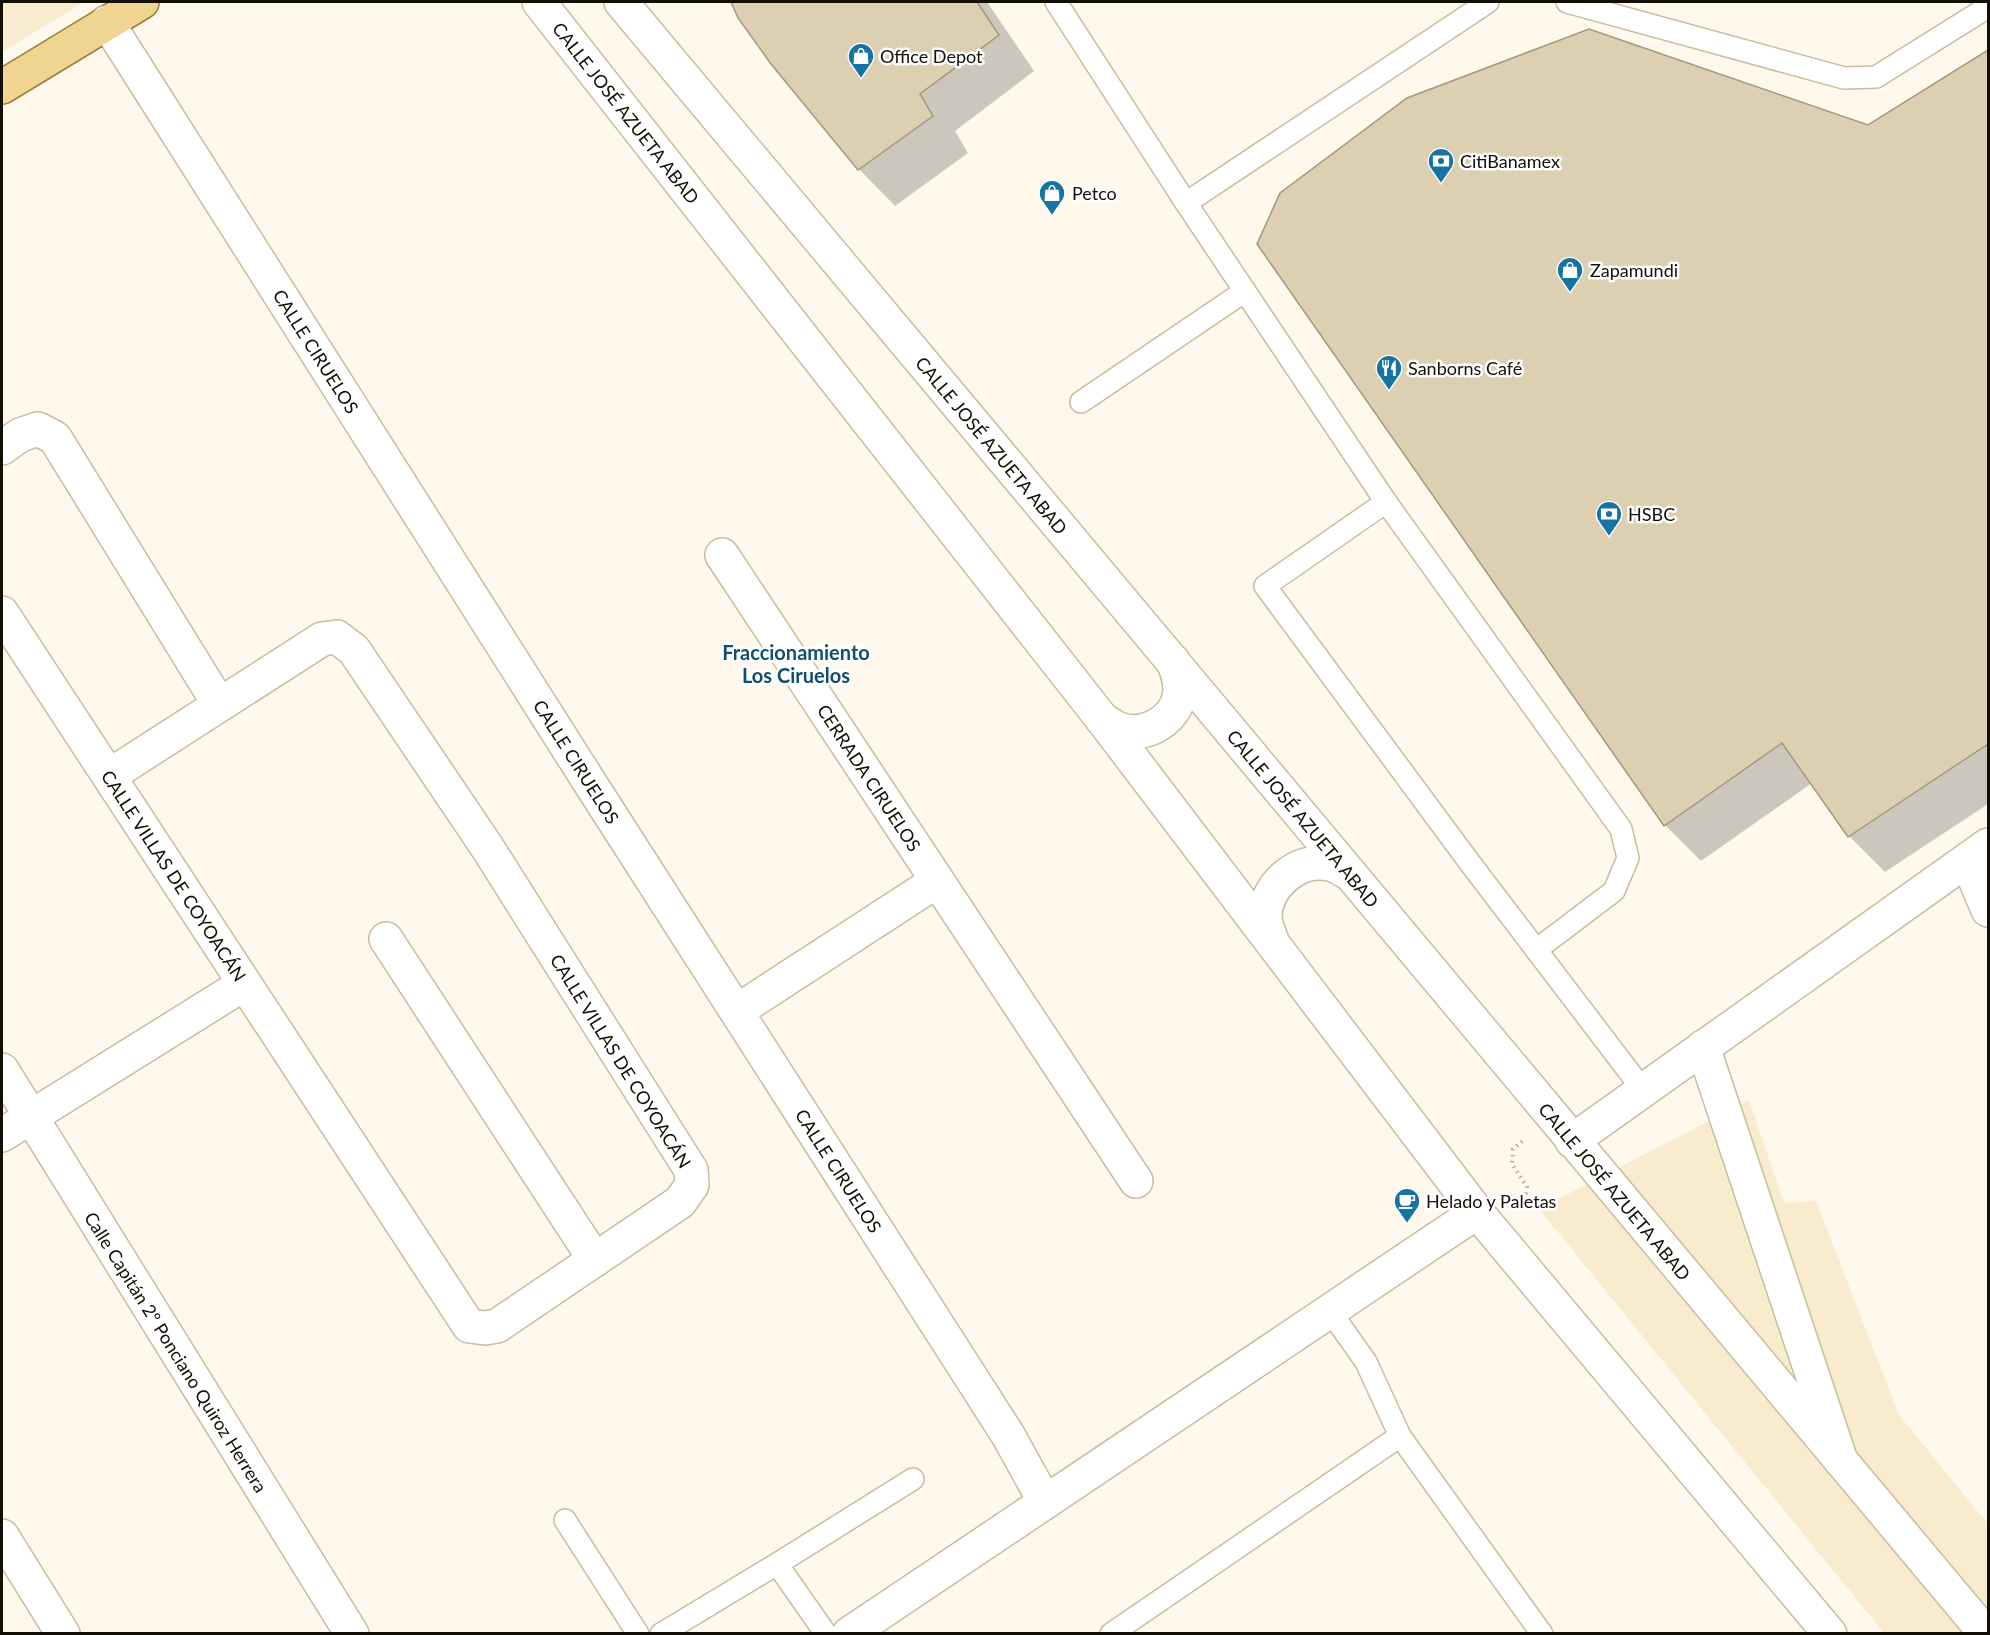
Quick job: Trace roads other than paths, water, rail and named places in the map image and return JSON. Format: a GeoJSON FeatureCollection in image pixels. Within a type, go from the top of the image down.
{"type":"FeatureCollection","features":[{"type":"Feature","properties":{"kind":"main road"},"geometry":{"type":"LineString","coordinates":[[2,87],[142,2]]}},
{"type":"Feature","properties":{"kind":"street","name":"CALLE JOSÉ AZUETA ABAD"},"geometry":{"type":"LineString","coordinates":[[539,2],[1102,719],[1482,1219],[1830,1634]]}},
{"type":"Feature","properties":{"kind":"street","name":"CALLE JOSÉ AZUETA ABAD"},"geometry":{"type":"LineString","coordinates":[[621,2],[1986,1634]]}},
{"type":"Feature","properties":{"kind":"street","name":"CALLE CIRUELOS"},"geometry":{"type":"LineString","coordinates":[[107,22],[1008,1436],[1045,1502]]}},
{"type":"Feature","properties":{"kind":"street"},"geometry":{"type":"LineString","coordinates":[[2,448],[20,435],[38,429],[55,438],[219,704]]}},
{"type":"Feature","properties":{"kind":"street","name":"CERRADA CIRUELOS"},"geometry":{"type":"LineString","coordinates":[[722,555],[1136,1181]]}},
{"type":"Feature","properties":{"kind":"street","name":"CALLE VILLAS DE COYOACÁN"},"geometry":{"type":"LineString","coordinates":[[2,613],[469,1326],[485,1328],[497,1326],[680,1203],[692,1185],[691,1170],[488,847],[354,650],[337,637],[322,639],[109,776]]}},
{"type":"Feature","properties":{"kind":"street"},"geometry":{"type":"LineString","coordinates":[[1102,719],[1119,729],[1138,732],[1156,727],[1170,714],[1179,698],[1180,679],[1173,661]]}},
{"type":"Feature","properties":{"kind":"street"},"geometry":{"type":"LineString","coordinates":[[1563,1130],[1643,1090],[1978,853],[1989,910]]}},
{"type":"Feature","properties":{"kind":"street"},"geometry":{"type":"LineString","coordinates":[[1272,942],[1265,919],[1269,896],[1284,876],[1305,865],[1329,864],[1350,874]]}},
{"type":"Feature","properties":{"kind":"street"},"geometry":{"type":"LineString","coordinates":[[737,1011],[937,881]]}},
{"type":"Feature","properties":{"kind":"street"},"geometry":{"type":"LineString","coordinates":[[386,939],[595,1260]]}},
{"type":"Feature","properties":{"kind":"street"},"geometry":{"type":"LineString","coordinates":[[2,1136],[244,984]]}},
{"type":"Feature","properties":{"kind":"street"},"geometry":{"type":"LineString","coordinates":[[1703,1047],[1841,1461]]}},
{"type":"Feature","properties":{"kind":"street","name":"Calle Capitán 2º Ponciano Quiroz Herrera"},"geometry":{"type":"LineString","coordinates":[[2,1070],[352,1634]]}},
{"type":"Feature","properties":{"kind":"street"},"geometry":{"type":"LineString","coordinates":[[849,1634],[1330,1311],[1482,1219]]}},
{"type":"Feature","properties":{"kind":"street"},"geometry":{"type":"LineString","coordinates":[[2,1536],[63,1634]]}},
{"type":"Feature","properties":{"kind":"lane"},"geometry":{"type":"LineString","coordinates":[[1056,2],[1186,203],[1386,502],[1621,830],[1628,858],[1614,891],[1536,950]]}},
{"type":"Feature","properties":{"kind":"lane"},"geometry":{"type":"LineString","coordinates":[[1186,203],[1488,2]]}},
{"type":"Feature","properties":{"kind":"lane"},"geometry":{"type":"LineString","coordinates":[[1567,2],[1844,78],[1876,76],[1989,7]]}},
{"type":"Feature","properties":{"kind":"lane"},"geometry":{"type":"LineString","coordinates":[[1081,402],[1245,291]]}},
{"type":"Feature","properties":{"kind":"lane"},"geometry":{"type":"LineString","coordinates":[[1386,502],[1265,586],[1643,1090]]}},
{"type":"Feature","properties":{"kind":"lane"},"geometry":{"type":"LineString","coordinates":[[1330,1311],[1366,1362],[1400,1436],[1542,1634]]}},
{"type":"Feature","properties":{"kind":"lane"},"geometry":{"type":"LineString","coordinates":[[1111,1634],[1400,1436]]}},
{"type":"Feature","properties":{"kind":"lane"},"geometry":{"type":"LineString","coordinates":[[662,1634],[913,1479]]}},
{"type":"Feature","properties":{"kind":"lane"},"geometry":{"type":"LineString","coordinates":[[565,1520],[638,1634]]}},
{"type":"Feature","properties":{"kind":"lane"},"geometry":{"type":"LineString","coordinates":[[777,1564],[826,1634]]}},
{"type":"Feature","properties":{"kind":"place","name":"Office Depot"},"geometry":{"type":"Point","coordinates":[861,79]}},
{"type":"Feature","properties":{"kind":"place","name":"CitiBanamex"},"geometry":{"type":"Point","coordinates":[1441,184]}},
{"type":"Feature","properties":{"kind":"place","name":"Petco"},"geometry":{"type":"Point","coordinates":[1052,216]}},
{"type":"Feature","properties":{"kind":"place","name":"Zapamundi"},"geometry":{"type":"Point","coordinates":[1570,293]}},
{"type":"Feature","properties":{"kind":"place","name":"Sanborns Café"},"geometry":{"type":"Point","coordinates":[1389,391]}},
{"type":"Feature","properties":{"kind":"place","name":"HSBC"},"geometry":{"type":"Point","coordinates":[1609,537]}},
{"type":"Feature","properties":{"kind":"place","name":"Helado y Paletas"},"geometry":{"type":"Point","coordinates":[1407,1224]}},
{"type":"Feature","properties":{"kind":"district","name":"Fraccionamiento Los Ciruelos"},"geometry":{"type":"Point","coordinates":[796,664]}}]}
